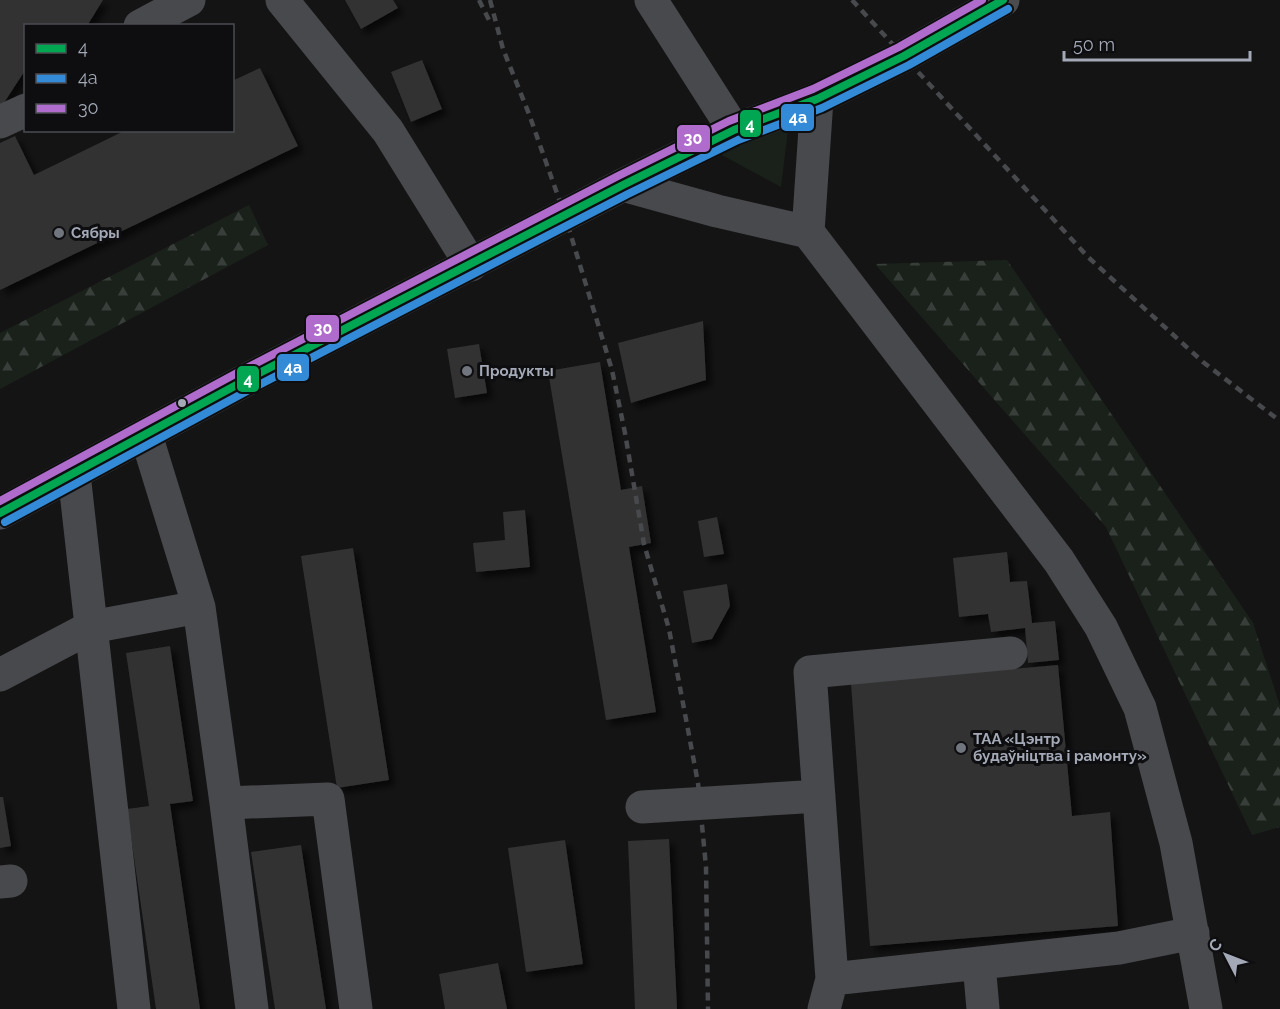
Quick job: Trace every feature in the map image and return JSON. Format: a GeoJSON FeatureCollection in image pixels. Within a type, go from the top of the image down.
{"type":"FeatureCollection","features":[{"type":"Feature","properties":{"kind":"main road"},"geometry":{"type":"LineString","coordinates":[[0,513],[242,382],[623,185],[734,130],[817,99],[904,56],[1003,0]]}},
{"type":"Feature","properties":{"kind":"street"},"geometry":{"type":"LineString","coordinates":[[144,24],[189,0]]}},
{"type":"Feature","properties":{"kind":"street"},"geometry":{"type":"LineString","coordinates":[[282,0],[388,130],[471,265]]}},
{"type":"Feature","properties":{"kind":"street"},"geometry":{"type":"LineString","coordinates":[[651,0],[734,130]]}},
{"type":"Feature","properties":{"kind":"street"},"geometry":{"type":"LineString","coordinates":[[808,232],[817,99]]}},
{"type":"Feature","properties":{"kind":"street"},"geometry":{"type":"LineString","coordinates":[[0,122],[24,111]]}},
{"type":"Feature","properties":{"kind":"street"},"geometry":{"type":"LineString","coordinates":[[623,185],[717,211],[808,232],[1059,561],[1101,627],[1140,708],[1176,843],[1206,1009]]}},
{"type":"Feature","properties":{"kind":"street"},"geometry":{"type":"LineString","coordinates":[[146,435],[199,607],[252,1009]]}},
{"type":"Feature","properties":{"kind":"street"},"geometry":{"type":"LineString","coordinates":[[74,474],[134,1009]]}},
{"type":"Feature","properties":{"kind":"street"},"geometry":{"type":"LineString","coordinates":[[0,675],[91,627],[199,607]]}},
{"type":"Feature","properties":{"kind":"street"},"geometry":{"type":"LineString","coordinates":[[1011,653],[810,672],[819,796],[828,994],[979,963],[1119,948],[1193,933]]}},
{"type":"Feature","properties":{"kind":"street"},"geometry":{"type":"LineString","coordinates":[[642,807],[819,796]]}},
{"type":"Feature","properties":{"kind":"street"},"geometry":{"type":"LineString","coordinates":[[226,803],[328,799],[356,1009]]}},
{"type":"Feature","properties":{"kind":"street"},"geometry":{"type":"LineString","coordinates":[[979,963],[983,1009]]}},
{"type":"Feature","properties":{"kind":"green space"},"geometry":{"type":"Polygon","coordinates":[[[789,122],[781,187],[720,154],[789,122]]]}},
{"type":"Feature","properties":{"kind":"green space"},"geometry":{"type":"Polygon","coordinates":[[[249,205],[268,245],[0,389],[0,333],[249,205]]]}},
{"type":"Feature","properties":{"kind":"green space"},"geometry":{"type":"Polygon","coordinates":[[[1007,260],[1253,623],[1280,706],[1280,827],[1252,835],[1106,527],[875,264],[1007,260]]]}},
{"type":"Feature","properties":{"kind":"building"},"geometry":{"type":"Polygon","coordinates":[[[0,0],[103,0],[88,24],[24,24],[24,72],[0,109],[0,0]]]}},
{"type":"Feature","properties":{"kind":"building"},"geometry":{"type":"Polygon","coordinates":[[[345,0],[393,0],[398,8],[361,29],[345,0]]]}},
{"type":"Feature","properties":{"kind":"building"},"geometry":{"type":"Polygon","coordinates":[[[422,60],[442,109],[411,122],[391,72],[422,60]]]}},
{"type":"Feature","properties":{"kind":"building","name":"Сябры"},"geometry":{"type":"Polygon","coordinates":[[[260,68],[298,146],[0,290],[0,143],[15,136],[34,175],[122,132],[234,132],[234,80],[260,68]]]}},
{"type":"Feature","properties":{"kind":"building"},"geometry":{"type":"Polygon","coordinates":[[[703,321],[706,380],[631,403],[618,343],[703,321]]]}},
{"type":"Feature","properties":{"kind":"building","name":"Продукты"},"geometry":{"type":"Polygon","coordinates":[[[479,344],[487,393],[455,398],[447,349],[479,344]]]}},
{"type":"Feature","properties":{"kind":"building"},"geometry":{"type":"Polygon","coordinates":[[[600,362],[621,490],[642,486],[651,543],[629,547],[656,712],[606,720],[548,371],[600,362]]]}},
{"type":"Feature","properties":{"kind":"building"},"geometry":{"type":"Polygon","coordinates":[[[525,510],[530,567],[476,572],[473,543],[505,540],[503,512],[525,510]]]}},
{"type":"Feature","properties":{"kind":"building"},"geometry":{"type":"Polygon","coordinates":[[[717,517],[724,554],[704,557],[698,521],[717,517]]]}},
{"type":"Feature","properties":{"kind":"building"},"geometry":{"type":"Polygon","coordinates":[[[353,548],[389,780],[337,788],[301,556],[353,548]]]}},
{"type":"Feature","properties":{"kind":"building"},"geometry":{"type":"Polygon","coordinates":[[[1007,552],[1010,582],[1027,581],[1032,623],[1055,621],[1059,660],[1028,663],[1025,628],[991,632],[988,614],[959,617],[953,558],[1007,552]]]}},
{"type":"Feature","properties":{"kind":"building"},"geometry":{"type":"Polygon","coordinates":[[[727,584],[730,606],[712,639],[692,643],[683,591],[727,584]]]}},
{"type":"Feature","properties":{"kind":"building"},"geometry":{"type":"Polygon","coordinates":[[[170,646],[193,801],[170,804],[200,1009],[156,1009],[127,809],[149,806],[126,653],[170,646]]]}},
{"type":"Feature","properties":{"kind":"building","name":"ТАА «Цэнтр будаўніцтва і рамонту»"},"geometry":{"type":"Polygon","coordinates":[[[1058,665],[1072,816],[1110,812],[1118,926],[870,946],[851,683],[1058,665]]]}},
{"type":"Feature","properties":{"kind":"building"},"geometry":{"type":"Polygon","coordinates":[[[0,797],[3,797],[11,846],[0,848],[0,797]]]}},
{"type":"Feature","properties":{"kind":"building"},"geometry":{"type":"Polygon","coordinates":[[[669,839],[677,1009],[635,1009],[628,841],[669,839]]]}},
{"type":"Feature","properties":{"kind":"building"},"geometry":{"type":"Polygon","coordinates":[[[565,840],[583,964],[526,972],[508,848],[565,840]]]}},
{"type":"Feature","properties":{"kind":"building"},"geometry":{"type":"Polygon","coordinates":[[[301,845],[326,1009],[275,1009],[251,852],[301,845]]]}},
{"type":"Feature","properties":{"kind":"building"},"geometry":{"type":"Polygon","coordinates":[[[498,963],[507,1009],[445,1009],[439,974],[498,963]]]}},
{"type":"Feature","properties":{"kind":"railway"},"geometry":{"type":"LineString","coordinates":[[479,0],[490,22]]}},
{"type":"Feature","properties":{"kind":"railway"},"geometry":{"type":"LineString","coordinates":[[490,0],[503,49],[565,216],[612,370],[644,544],[669,629],[698,783],[706,867],[708,1009]]}},
{"type":"Feature","properties":{"kind":"railway"},"geometry":{"type":"LineString","coordinates":[[852,0],[1088,257],[1203,362],[1280,421]]}},
{"type":"Feature","properties":{"kind":"transit line","name":"30"},"geometry":{"type":"LineString","coordinates":[[0,501],[237,373],[618,176],[729,121],[813,89],[899,47],[982,0]]}},
{"type":"Feature","properties":{"kind":"transit line","name":"4"},"geometry":{"type":"LineString","coordinates":[[0,513],[242,382],[623,185],[734,130],[817,99],[904,56],[1003,0]]}},
{"type":"Feature","properties":{"kind":"transit line","name":"4а"},"geometry":{"type":"LineString","coordinates":[[5,522],[247,391],[628,194],[738,140],[822,108],[909,65],[1008,9]]}},
{"type":"Feature","properties":{"kind":"place","name":"Сябры"},"geometry":{"type":"Point","coordinates":[59,233]}},
{"type":"Feature","properties":{"kind":"place","name":"Продукты"},"geometry":{"type":"Point","coordinates":[467,371]}},
{"type":"Feature","properties":{"kind":"place","name":"ТАА «Цэнтр будаўніцтва і рамонту»"},"geometry":{"type":"Point","coordinates":[961,748]}}]}
